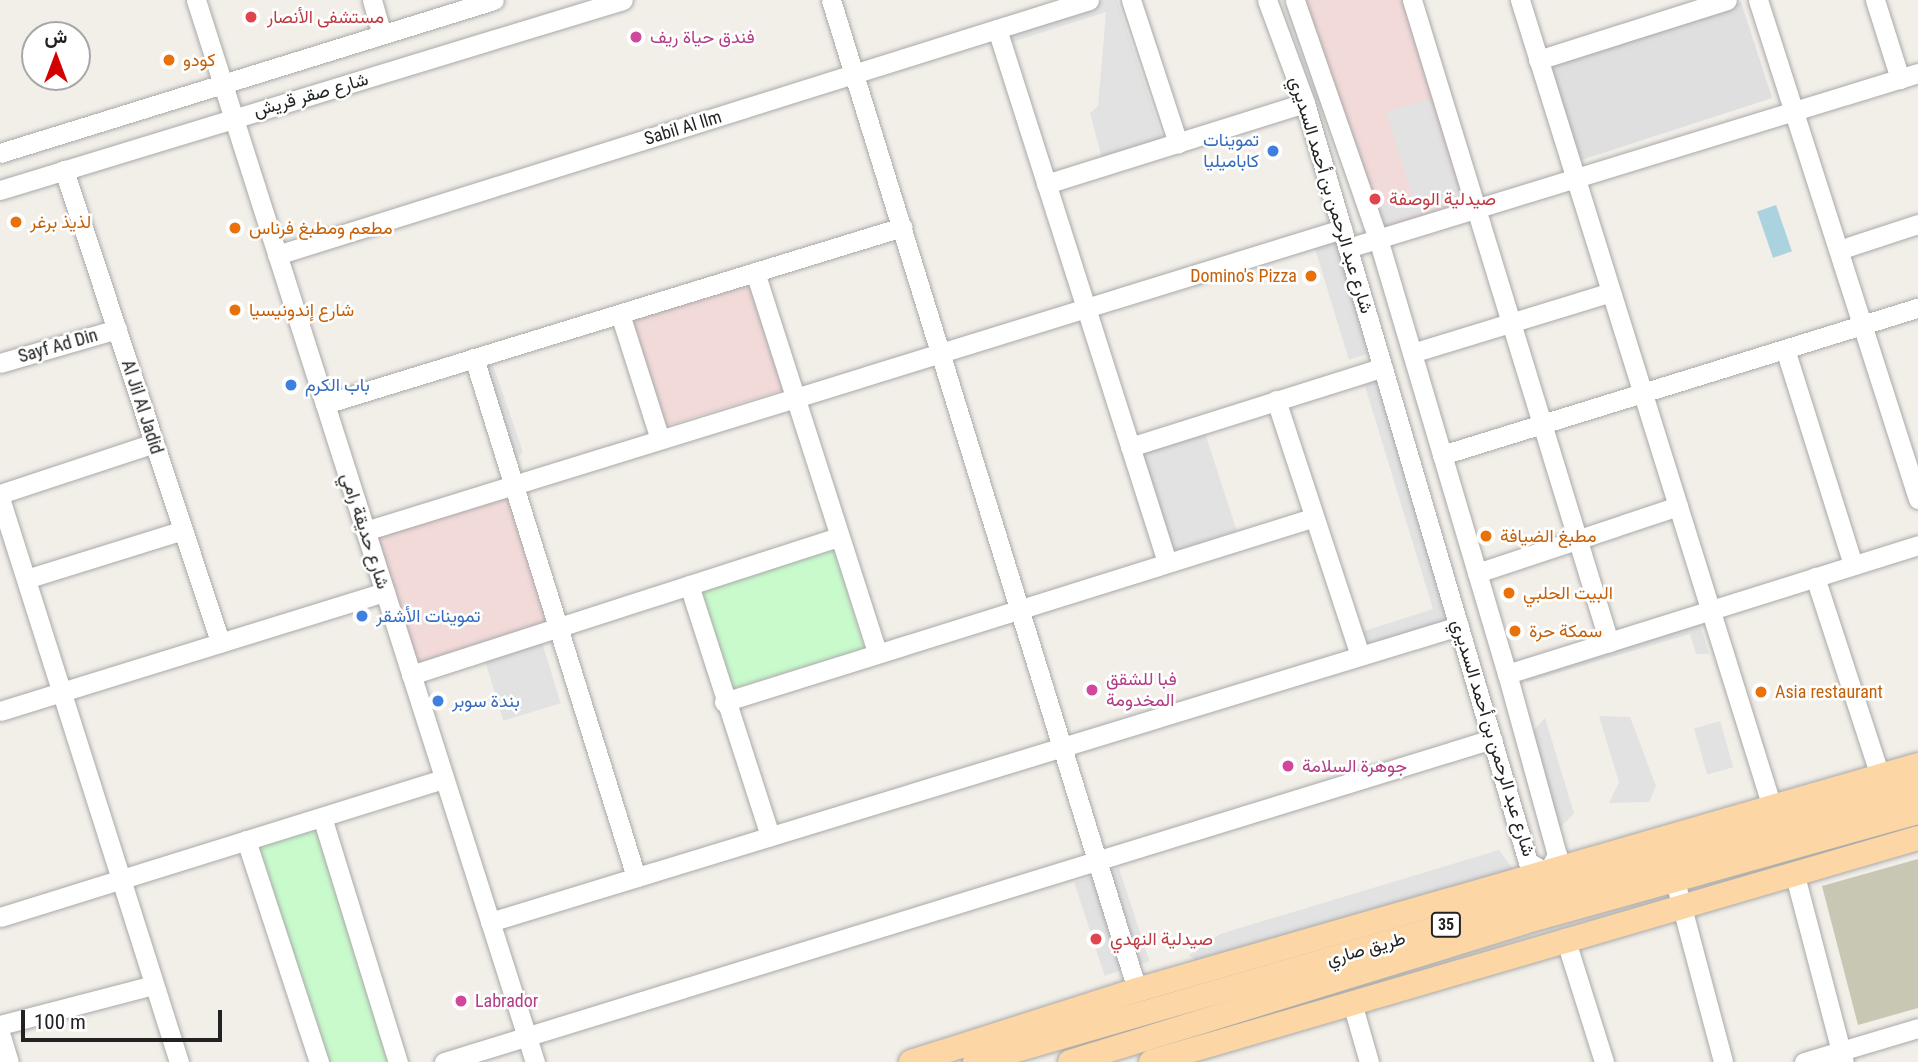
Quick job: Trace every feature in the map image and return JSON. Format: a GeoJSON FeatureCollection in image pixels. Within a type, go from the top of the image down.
{"type":"FeatureCollection","features":[{"type":"Feature","properties":{"kind":"main road"},"geometry":{"type":"LineString","coordinates":[[911,1062],[1137,990],[1685,833],[1776,818],[1880,776],[1918,765]]}},
{"type":"Feature","properties":{"kind":"main road","name":"طريق صاري"},"geometry":{"type":"LineString","coordinates":[[975,1062],[1776,818],[1918,789]]}},
{"type":"Feature","properties":{"kind":"main road","name":"طريق صاري"},"geometry":{"type":"LineString","coordinates":[[1070,1062],[1524,922],[1918,812]]}},
{"type":"Feature","properties":{"kind":"main road"},"geometry":{"type":"LineString","coordinates":[[1152,1062],[1565,937],[1918,838]]}},
{"type":"Feature","properties":{"kind":"main road"},"geometry":{"type":"LineString","coordinates":[[1001,1054],[1063,1014]]}},
{"type":"Feature","properties":{"kind":"street","name":"شارع حديقة رامي"},"geometry":{"type":"LineString","coordinates":[[196,0],[535,1062]]}},
{"type":"Feature","properties":{"kind":"street"},"geometry":{"type":"LineString","coordinates":[[372,0],[382,34]]}},
{"type":"Feature","properties":{"kind":"street","name":"شارع صقر قريش"},"geometry":{"type":"LineString","coordinates":[[0,153],[224,86],[494,0]]}},
{"type":"Feature","properties":{"kind":"street","name":"شارع صقر قريش"},"geometry":{"type":"LineString","coordinates":[[0,190],[623,0]]}},
{"type":"Feature","properties":{"kind":"street"},"geometry":{"type":"LineString","coordinates":[[831,0],[1137,990]]}},
{"type":"Feature","properties":{"kind":"street","name":"Sabil Al llm"},"geometry":{"type":"LineString","coordinates":[[277,255],[1089,0]]}},
{"type":"Feature","properties":{"kind":"street"},"geometry":{"type":"LineString","coordinates":[[1131,0],[1178,143]]}},
{"type":"Feature","properties":{"kind":"street","name":"شارع عبد الرحمن بن أحمد السديري"},"geometry":{"type":"LineString","coordinates":[[1267,0],[1305,103],[1528,862],[1548,873],[1557,855],[1507,674],[1378,239],[1295,0]]}},
{"type":"Feature","properties":{"kind":"street"},"geometry":{"type":"LineString","coordinates":[[1412,0],[1609,642]]}},
{"type":"Feature","properties":{"kind":"street"},"geometry":{"type":"LineString","coordinates":[[1520,0],[1776,818]]}},
{"type":"Feature","properties":{"kind":"street"},"geometry":{"type":"LineString","coordinates":[[1538,60],[1727,0]]}},
{"type":"Feature","properties":{"kind":"street"},"geometry":{"type":"LineString","coordinates":[[1758,0],[1918,499]]}},
{"type":"Feature","properties":{"kind":"street"},"geometry":{"type":"LineString","coordinates":[[365,531],[1086,308],[1345,238],[1378,239],[1909,76],[1875,0]]}},
{"type":"Feature","properties":{"kind":"street"},"geometry":{"type":"LineString","coordinates":[[997,29],[1167,562]]}},
{"type":"Feature","properties":{"kind":"street"},"geometry":{"type":"LineString","coordinates":[[1046,184],[1305,103]]}},
{"type":"Feature","properties":{"kind":"street","name":"Al Jil Al Jadid"},"geometry":{"type":"LineString","coordinates":[[64,170],[220,643]]}},
{"type":"Feature","properties":{"kind":"street"},"geometry":{"type":"LineString","coordinates":[[1839,250],[1918,224]]}},
{"type":"Feature","properties":{"kind":"street"},"geometry":{"type":"LineString","coordinates":[[325,404],[902,227]]}},
{"type":"Feature","properties":{"kind":"street"},"geometry":{"type":"LineString","coordinates":[[755,272],[877,652]]}},
{"type":"Feature","properties":{"kind":"street"},"geometry":{"type":"LineString","coordinates":[[1412,353],[1611,292]]}},
{"type":"Feature","properties":{"kind":"street"},"geometry":{"type":"LineString","coordinates":[[1442,455],[1918,308]]}},
{"type":"Feature","properties":{"kind":"street"},"geometry":{"type":"LineString","coordinates":[[620,314],[660,439]]}},
{"type":"Feature","properties":{"kind":"street","name":"Sayf Ad Din"},"geometry":{"type":"LineString","coordinates":[[0,363],[117,328]]}},
{"type":"Feature","properties":{"kind":"street"},"geometry":{"type":"LineString","coordinates":[[1785,349],[1853,565]]}},
{"type":"Feature","properties":{"kind":"street"},"geometry":{"type":"LineString","coordinates":[[474,358],[636,877]]}},
{"type":"Feature","properties":{"kind":"street"},"geometry":{"type":"LineString","coordinates":[[1130,447],[1382,367]]}},
{"type":"Feature","properties":{"kind":"street"},"geometry":{"type":"LineString","coordinates":[[1276,400],[1312,518],[1360,656]]}},
{"type":"Feature","properties":{"kind":"street"},"geometry":{"type":"LineString","coordinates":[[154,443],[0,496],[179,1062]]}},
{"type":"Feature","properties":{"kind":"street"},"geometry":{"type":"LineString","coordinates":[[1477,573],[1678,506]]}},
{"type":"Feature","properties":{"kind":"street"},"geometry":{"type":"LineString","coordinates":[[724,702],[1019,607],[1312,518]]}},
{"type":"Feature","properties":{"kind":"street"},"geometry":{"type":"LineString","coordinates":[[26,579],[183,530]]}},
{"type":"Feature","properties":{"kind":"street"},"geometry":{"type":"LineString","coordinates":[[411,675],[838,537]]}},
{"type":"Feature","properties":{"kind":"street"},"geometry":{"type":"LineString","coordinates":[[1507,674],[1918,545]]}},
{"type":"Feature","properties":{"kind":"street"},"geometry":{"type":"LineString","coordinates":[[1815,577],[1880,776]]}},
{"type":"Feature","properties":{"kind":"street"},"geometry":{"type":"LineString","coordinates":[[689,585],[724,702],[770,836]]}},
{"type":"Feature","properties":{"kind":"street"},"geometry":{"type":"LineString","coordinates":[[0,711],[385,592]]}},
{"type":"Feature","properties":{"kind":"street"},"geometry":{"type":"LineString","coordinates":[[490,922],[1459,626]]}},
{"type":"Feature","properties":{"kind":"street"},"geometry":{"type":"LineString","coordinates":[[444,1062],[1492,739]]}},
{"type":"Feature","properties":{"kind":"street"},"geometry":{"type":"LineString","coordinates":[[1505,783],[1535,775]]}},
{"type":"Feature","properties":{"kind":"street"},"geometry":{"type":"LineString","coordinates":[[0,917],[444,779]]}},
{"type":"Feature","properties":{"kind":"street"},"geometry":{"type":"LineString","coordinates":[[322,817],[398,1062]]}},
{"type":"Feature","properties":{"kind":"street"},"geometry":{"type":"LineString","coordinates":[[246,841],[319,1062]]}},
{"type":"Feature","properties":{"kind":"street"},"geometry":{"type":"LineString","coordinates":[[1794,872],[1842,1057]]}},
{"type":"Feature","properties":{"kind":"street"},"geometry":{"type":"LineString","coordinates":[[1675,881],[1723,1062]]}},
{"type":"Feature","properties":{"kind":"street"},"geometry":{"type":"LineString","coordinates":[[1565,937],[1605,1062]]}},
{"type":"Feature","properties":{"kind":"street"},"geometry":{"type":"LineString","coordinates":[[0,1026],[155,985]]}},
{"type":"Feature","properties":{"kind":"street"},"geometry":{"type":"LineString","coordinates":[[1352,1003],[1369,1062]]}},
{"type":"Feature","properties":{"kind":"street"},"geometry":{"type":"LineString","coordinates":[[1804,1062],[1842,1057],[1918,1028]]}},
{"type":"Feature","properties":{"kind":"street"},"geometry":{"type":"LineString","coordinates":[[0,1033],[9,1062]]}},
{"type":"Feature","properties":{"kind":"shaded area"},"geometry":{"type":"Polygon","coordinates":[[[1104,0],[1117,0],[1163,140],[1102,158],[1090,113],[1098,106],[1106,12],[1009,43],[1005,31],[1104,0]]]}},
{"type":"Feature","properties":{"kind":"shaded area"},"geometry":{"type":"Polygon","coordinates":[[[1300,0],[1408,0],[1473,205],[1380,235],[1300,0]]]}},
{"type":"Feature","properties":{"kind":"shaded area"},"geometry":{"type":"Polygon","coordinates":[[[1741,2],[1772,98],[1575,162],[1544,66],[1741,2]]]}},
{"type":"Feature","properties":{"kind":"shaded area"},"geometry":{"type":"Polygon","coordinates":[[[1430,99],[1462,200],[1384,225],[1378,206],[1412,196],[1386,112],[1430,99]]]}},
{"type":"Feature","properties":{"kind":"shaded area"},"geometry":{"type":"Polygon","coordinates":[[[1337,242],[1371,353],[1349,360],[1315,249],[1337,242]]]}},
{"type":"Feature","properties":{"kind":"shaded area"},"geometry":{"type":"Polygon","coordinates":[[[749,280],[783,390],[659,428],[626,318],[749,280]]]}},
{"type":"Feature","properties":{"kind":"shaded area"},"geometry":{"type":"Polygon","coordinates":[[[493,365],[523,452],[512,464],[481,368],[493,365]]]}},
{"type":"Feature","properties":{"kind":"shaded area"},"geometry":{"type":"Polygon","coordinates":[[[1379,378],[1451,621],[1364,649],[1358,633],[1433,609],[1364,383],[1379,378]]]}},
{"type":"Feature","properties":{"kind":"shaded area"},"geometry":{"type":"Polygon","coordinates":[[[1204,430],[1237,531],[1171,552],[1138,451],[1204,430]]]}},
{"type":"Feature","properties":{"kind":"shaded area"},"geometry":{"type":"Polygon","coordinates":[[[513,489],[552,625],[411,665],[372,530],[513,489]]]}},
{"type":"Feature","properties":{"kind":"shaded area"},"geometry":{"type":"Polygon","coordinates":[[[1698,618],[1709,654],[1696,654],[1690,634],[1527,682],[1523,672],[1698,618]]]}},
{"type":"Feature","properties":{"kind":"shaded area"},"geometry":{"type":"Polygon","coordinates":[[[542,642],[561,703],[503,721],[485,660],[542,642]]]}},
{"type":"Feature","properties":{"kind":"shaded area"},"geometry":{"type":"Polygon","coordinates":[[[1599,716],[1630,717],[1656,786],[1649,802],[1609,803],[1619,782],[1599,716]]]}},
{"type":"Feature","properties":{"kind":"shaded area"},"geometry":{"type":"Polygon","coordinates":[[[1545,718],[1574,813],[1558,830],[1530,734],[1545,718]]]}},
{"type":"Feature","properties":{"kind":"shaded area"},"geometry":{"type":"Polygon","coordinates":[[[1720,721],[1733,767],[1707,775],[1694,728],[1720,721]]]}},
{"type":"Feature","properties":{"kind":"shaded area"},"geometry":{"type":"Polygon","coordinates":[[[1499,850],[1515,872],[1205,968],[1189,955],[1220,934],[1499,850]]]}},
{"type":"Feature","properties":{"kind":"shaded area"},"geometry":{"type":"Polygon","coordinates":[[[1918,859],[1918,1008],[1858,1025],[1822,886],[1918,859]]]}},
{"type":"Feature","properties":{"kind":"shaded area"},"geometry":{"type":"Polygon","coordinates":[[[1119,868],[1149,961],[1105,976],[1074,883],[1119,868]]]}},
{"type":"Feature","properties":{"kind":"green space"},"geometry":{"type":"Polygon","coordinates":[[[833,545],[865,648],[726,691],[694,587],[833,545]]]}},
{"type":"Feature","properties":{"kind":"green space"},"geometry":{"type":"Polygon","coordinates":[[[316,824],[389,1062],[323,1062],[256,842],[316,824]]]}},
{"type":"Feature","properties":{"kind":"water"},"geometry":{"type":"Polygon","coordinates":[[[1776,205],[1792,251],[1773,258],[1757,212],[1776,205]]]}},
{"type":"Feature","properties":{"kind":"place","name":"مستشفى الأنصار"},"geometry":{"type":"Point","coordinates":[251,17]}},
{"type":"Feature","properties":{"kind":"place","name":"فندق حياة ريف"},"geometry":{"type":"Point","coordinates":[636,37]}},
{"type":"Feature","properties":{"kind":"place","name":"كودو"},"geometry":{"type":"Point","coordinates":[169,60]}},
{"type":"Feature","properties":{"kind":"place","name":"تموينات كاباميليا"},"geometry":{"type":"Point","coordinates":[1273,151]}},
{"type":"Feature","properties":{"kind":"place","name":"صيدلية الوصفة"},"geometry":{"type":"Point","coordinates":[1375,199]}},
{"type":"Feature","properties":{"kind":"place","name":"لذيذ برغر"},"geometry":{"type":"Point","coordinates":[16,222]}},
{"type":"Feature","properties":{"kind":"place","name":"مطعم ومطبغ فرناس"},"geometry":{"type":"Point","coordinates":[235,228]}},
{"type":"Feature","properties":{"kind":"place","name":"Domino's Pizza"},"geometry":{"type":"Point","coordinates":[1311,276]}},
{"type":"Feature","properties":{"kind":"place","name":"شارع إندونيسيا"},"geometry":{"type":"Point","coordinates":[235,310]}},
{"type":"Feature","properties":{"kind":"place","name":"باب الكرم"},"geometry":{"type":"Point","coordinates":[291,385]}},
{"type":"Feature","properties":{"kind":"place","name":"مطبغ الضيافة"},"geometry":{"type":"Point","coordinates":[1486,536]}},
{"type":"Feature","properties":{"kind":"place","name":"البيت الحلبي"},"geometry":{"type":"Point","coordinates":[1509,593]}},
{"type":"Feature","properties":{"kind":"place","name":"تموينات الأشقر"},"geometry":{"type":"Point","coordinates":[362,616]}},
{"type":"Feature","properties":{"kind":"place","name":"سمكة حرة"},"geometry":{"type":"Point","coordinates":[1515,631]}},
{"type":"Feature","properties":{"kind":"place","name":"فبا للشقق المخدومة"},"geometry":{"type":"Point","coordinates":[1092,690]}},
{"type":"Feature","properties":{"kind":"place","name":"Asia restaurant"},"geometry":{"type":"Point","coordinates":[1761,692]}},
{"type":"Feature","properties":{"kind":"place","name":"بندة سوبر"},"geometry":{"type":"Point","coordinates":[438,701]}},
{"type":"Feature","properties":{"kind":"place","name":"جوهرة السلامة"},"geometry":{"type":"Point","coordinates":[1288,766]}},
{"type":"Feature","properties":{"kind":"place","name":"صيدلية النهدي"},"geometry":{"type":"Point","coordinates":[1096,939]}},
{"type":"Feature","properties":{"kind":"place","name":"Labrador"},"geometry":{"type":"Point","coordinates":[461,1001]}}]}
